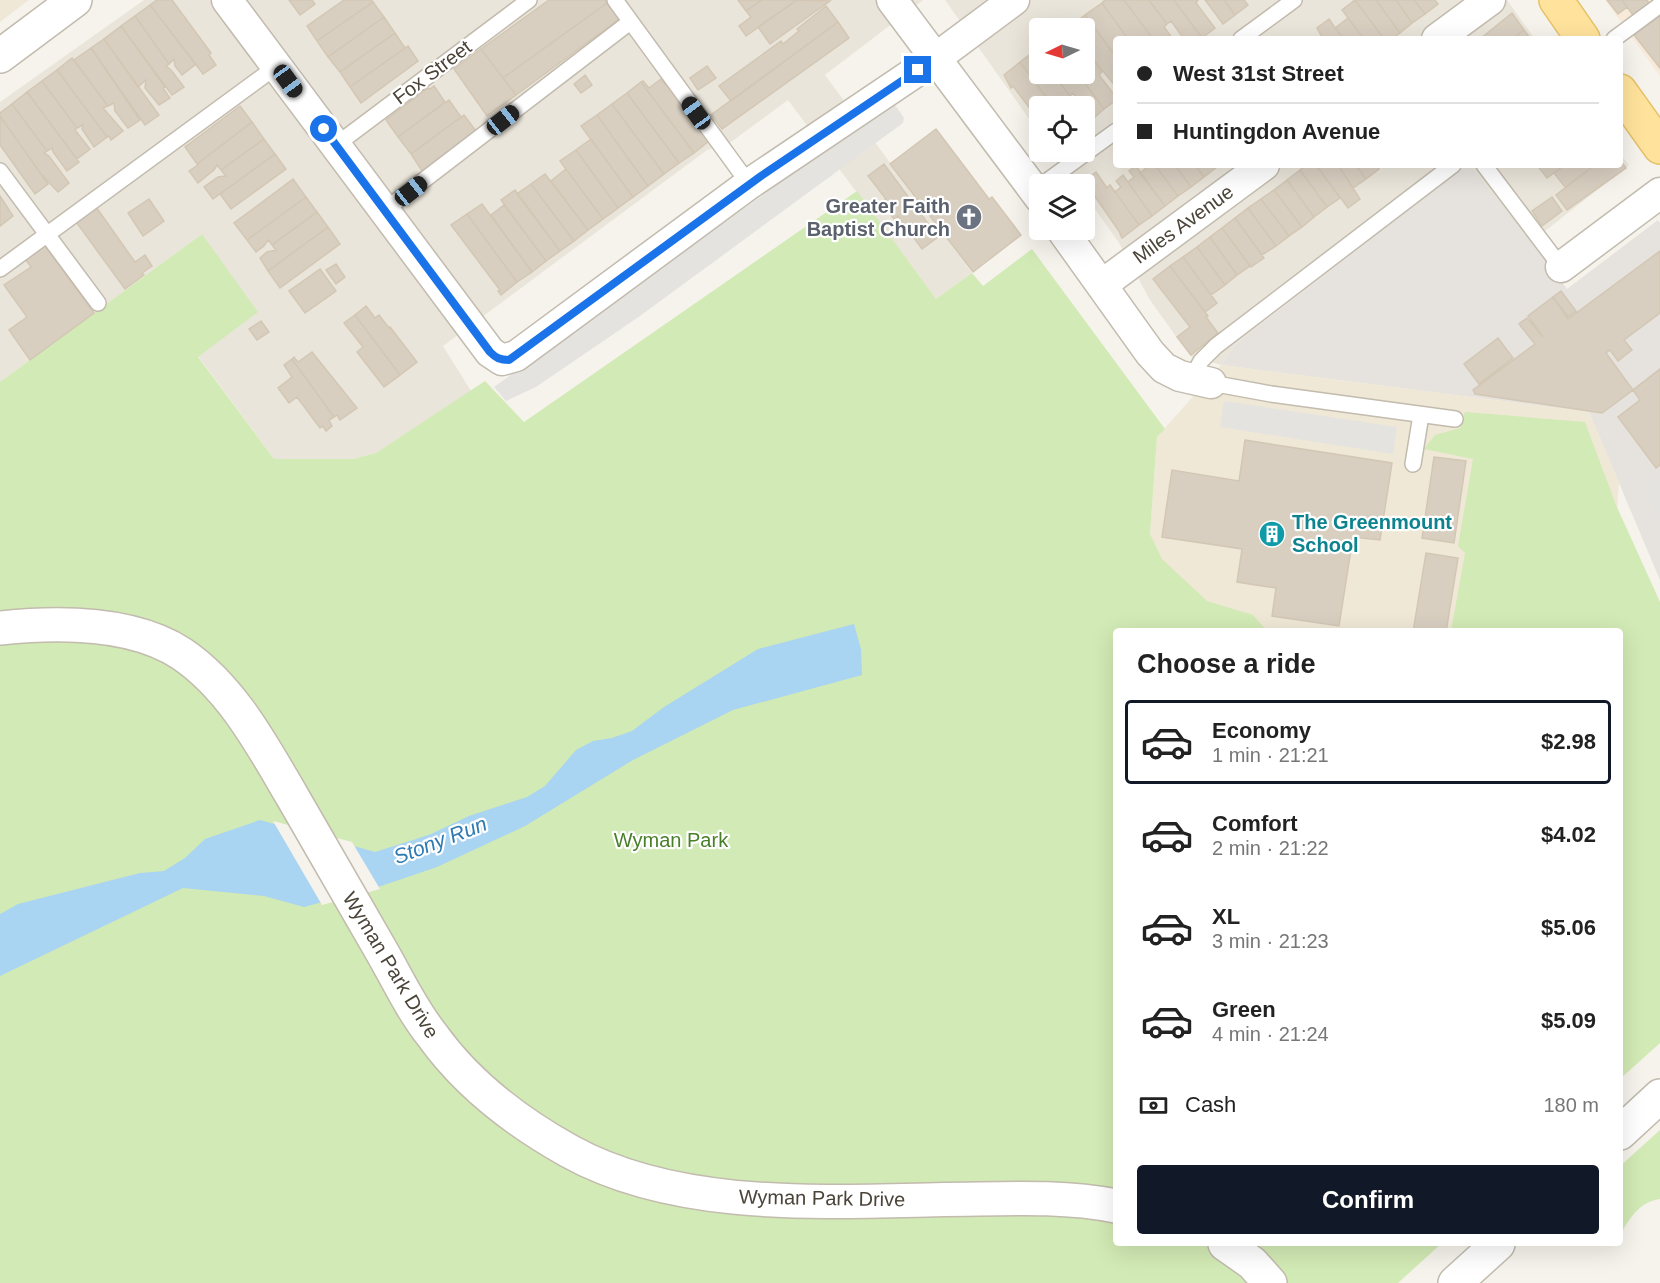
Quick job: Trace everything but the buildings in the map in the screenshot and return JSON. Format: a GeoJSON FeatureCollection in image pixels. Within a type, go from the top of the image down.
{"type":"FeatureCollection","features":[{"type":"Feature","properties":{"kind":"main road"},"geometry":{"type":"LineString","coordinates":[[1556,0],[1581,36]]}},
{"type":"Feature","properties":{"kind":"main road"},"geometry":{"type":"LineString","coordinates":[[1623,95],[1660,147]]}},
{"type":"Feature","properties":{"kind":"street"},"geometry":{"type":"LineString","coordinates":[[0,56],[75,0]]}},
{"type":"Feature","properties":{"kind":"street"},"geometry":{"type":"LineString","coordinates":[[227,0],[490,352],[502,360],[516,356],[749,184],[936,58],[1014,0]]}},
{"type":"Feature","properties":{"kind":"street"},"geometry":{"type":"LineString","coordinates":[[892,0],[1029,177]]}},
{"type":"Feature","properties":{"kind":"street"},"geometry":{"type":"LineString","coordinates":[[1441,36],[1490,0]]}},
{"type":"Feature","properties":{"kind":"street","name":"Miles Avenue"},"geometry":{"type":"LineString","coordinates":[[1102,284],[1260,168]]}},
{"type":"Feature","properties":{"kind":"street"},"geometry":{"type":"LineString","coordinates":[[1561,267],[1660,193]]}},
{"type":"Feature","properties":{"kind":"street"},"geometry":{"type":"LineString","coordinates":[[1069,240],[1150,353],[1164,368],[1180,376],[1202,380]]}},
{"type":"Feature","properties":{"kind":"street","name":"Wyman Park Drive"},"geometry":{"type":"LineString","coordinates":[[0,628],[52,623],[81,624],[138,636],[162,643],[182,654],[203,671],[223,690],[262,744],[431,1034],[468,1078],[513,1115],[571,1152],[628,1177],[685,1191],[771,1199],[1012,1198],[1113,1206]]}},
{"type":"Feature","properties":{"kind":"street"},"geometry":{"type":"LineString","coordinates":[[1623,1129],[1660,1096]]}},
{"type":"Feature","properties":{"kind":"street"},"geometry":{"type":"LineString","coordinates":[[1228,1246],[1252,1263],[1270,1283]]}},
{"type":"Feature","properties":{"kind":"street"},"geometry":{"type":"LineString","coordinates":[[1455,1283],[1496,1246]]}},
{"type":"Feature","properties":{"kind":"lane","name":"Fox Street"},"geometry":{"type":"LineString","coordinates":[[336,145],[529,0]]}},
{"type":"Feature","properties":{"kind":"lane"},"geometry":{"type":"LineString","coordinates":[[615,0],[749,184]]}},
{"type":"Feature","properties":{"kind":"lane"},"geometry":{"type":"LineString","coordinates":[[1245,36],[1294,0]]}},
{"type":"Feature","properties":{"kind":"lane"},"geometry":{"type":"LineString","coordinates":[[1618,36],[1660,5]]}},
{"type":"Feature","properties":{"kind":"lane"},"geometry":{"type":"LineString","coordinates":[[385,210],[630,22]]}},
{"type":"Feature","properties":{"kind":"lane"},"geometry":{"type":"LineString","coordinates":[[0,269],[277,66]]}},
{"type":"Feature","properties":{"kind":"lane"},"geometry":{"type":"LineString","coordinates":[[1060,174],[1113,133]]}},
{"type":"Feature","properties":{"kind":"lane"},"geometry":{"type":"LineString","coordinates":[[1449,168],[1216,346],[1201,361],[1202,380],[1271,394],[1455,419]]}},
{"type":"Feature","properties":{"kind":"lane"},"geometry":{"type":"LineString","coordinates":[[1486,168],[1561,267]]}},
{"type":"Feature","properties":{"kind":"lane"},"geometry":{"type":"LineString","coordinates":[[0,171],[98,303]]}},
{"type":"Feature","properties":{"kind":"lane"},"geometry":{"type":"LineString","coordinates":[[1413,464],[1421,415]]}},
{"type":"Feature","properties":{"kind":"shaded area"},"geometry":{"type":"Polygon","coordinates":[[[0,0],[29,0],[0,22],[0,0]]]}},
{"type":"Feature","properties":{"kind":"shaded area"},"geometry":{"type":"Polygon","coordinates":[[[144,0],[923,0],[825,75],[972,273],[936,299],[788,100],[731,142],[707,150],[443,346],[471,391],[376,453],[353,459],[274,459],[198,356],[202,234],[0,382],[0,102],[144,0]]]}},
{"type":"Feature","properties":{"kind":"shaded area"},"geometry":{"type":"Polygon","coordinates":[[[945,0],[1507,0],[1533,36],[1113,36],[1113,168],[1462,168],[1237,343],[1221,365],[1190,356],[1150,300],[1119,243],[1095,209],[1095,174],[1070,174],[1060,162],[1095,162],[1095,96],[1029,96],[1029,119],[945,0]]]}},
{"type":"Feature","properties":{"kind":"shaded area"},"geometry":{"type":"Polygon","coordinates":[[[1605,0],[1660,0],[1660,76],[1605,0]]]}},
{"type":"Feature","properties":{"kind":"shaded area"},"geometry":{"type":"Polygon","coordinates":[[[893,102],[904,118],[903,123],[640,316],[536,387],[506,401],[494,387],[893,102]]]}},
{"type":"Feature","properties":{"kind":"shaded area"},"geometry":{"type":"Polygon","coordinates":[[[1623,158],[1629,165],[1531,242],[1471,168],[1623,168],[1623,158]]]}},
{"type":"Feature","properties":{"kind":"shaded area"},"geometry":{"type":"Polygon","coordinates":[[[1462,168],[1472,168],[1567,289],[1658,220],[1660,223],[1660,580],[1589,412],[1221,365],[1237,343],[1462,168]]]}},
{"type":"Feature","properties":{"kind":"shaded area"},"geometry":{"type":"Polygon","coordinates":[[[1221,365],[1589,412],[1619,483],[1609,628],[1187,628],[1145,604],[1157,437],[1221,365]]]}},
{"type":"Feature","properties":{"kind":"shaded area"},"geometry":{"type":"Polygon","coordinates":[[[1224,401],[1397,427],[1393,454],[1220,427],[1224,401]]]}},
{"type":"Feature","properties":{"kind":"shaded area"},"geometry":{"type":"Polygon","coordinates":[[[1660,473],[1660,519],[1643,487],[1660,473]]]}},
{"type":"Feature","properties":{"kind":"green space","name":"Wyman Park"},"geometry":{"type":"Polygon","coordinates":[[[857,191],[936,299],[972,273],[983,286],[1032,249],[1165,429],[1157,437],[1150,534],[1162,559],[1207,601],[1253,615],[1264,628],[1113,628],[1113,1246],[1439,1246],[1398,1283],[0,1283],[0,382],[202,234],[258,312],[198,357],[274,459],[353,459],[376,453],[485,381],[524,422],[857,191]]]}},
{"type":"Feature","properties":{"kind":"green space"},"geometry":{"type":"Polygon","coordinates":[[[1465,412],[1585,422],[1616,505],[1660,602],[1660,1043],[1623,1076],[1623,628],[1452,628],[1465,553],[1458,546],[1473,459],[1424,449],[1435,435],[1460,428],[1465,412]]]}},
{"type":"Feature","properties":{"kind":"green space"},"geometry":{"type":"Polygon","coordinates":[[[1660,1130],[1660,1199],[1641,1207],[1623,1230],[1623,1163],[1660,1130]]]}},
{"type":"Feature","properties":{"kind":"water","name":"Stony Run"},"geometry":{"type":"Polygon","coordinates":[[[854,624],[861,649],[862,675],[733,710],[633,760],[525,826],[437,867],[381,886],[304,907],[264,896],[183,888],[0,976],[0,914],[18,904],[140,873],[164,871],[185,858],[205,839],[260,820],[375,852],[431,834],[469,816],[527,797],[545,786],[576,750],[593,741],[612,738],[632,731],[664,707],[758,649],[854,624]]]}},
{"type":"Feature","properties":{"kind":"pier"},"geometry":{"type":"Polygon","coordinates":[[[273,821],[352,842],[380,889],[322,905],[273,821]]]}},
{"type":"Feature","properties":{"kind":"place","name":"Greater Faith Baptist Church"},"geometry":{"type":"Point","coordinates":[969,217]}},
{"type":"Feature","properties":{"kind":"place","name":"The Greenmount School"},"geometry":{"type":"Point","coordinates":[1272,534]}},
{"type":"Feature","properties":{"kind":"route"},"geometry":{"type":"LineString","coordinates":[[324,129],[490,352],[502,360],[509,360],[761,176],[918,70]]}}]}
